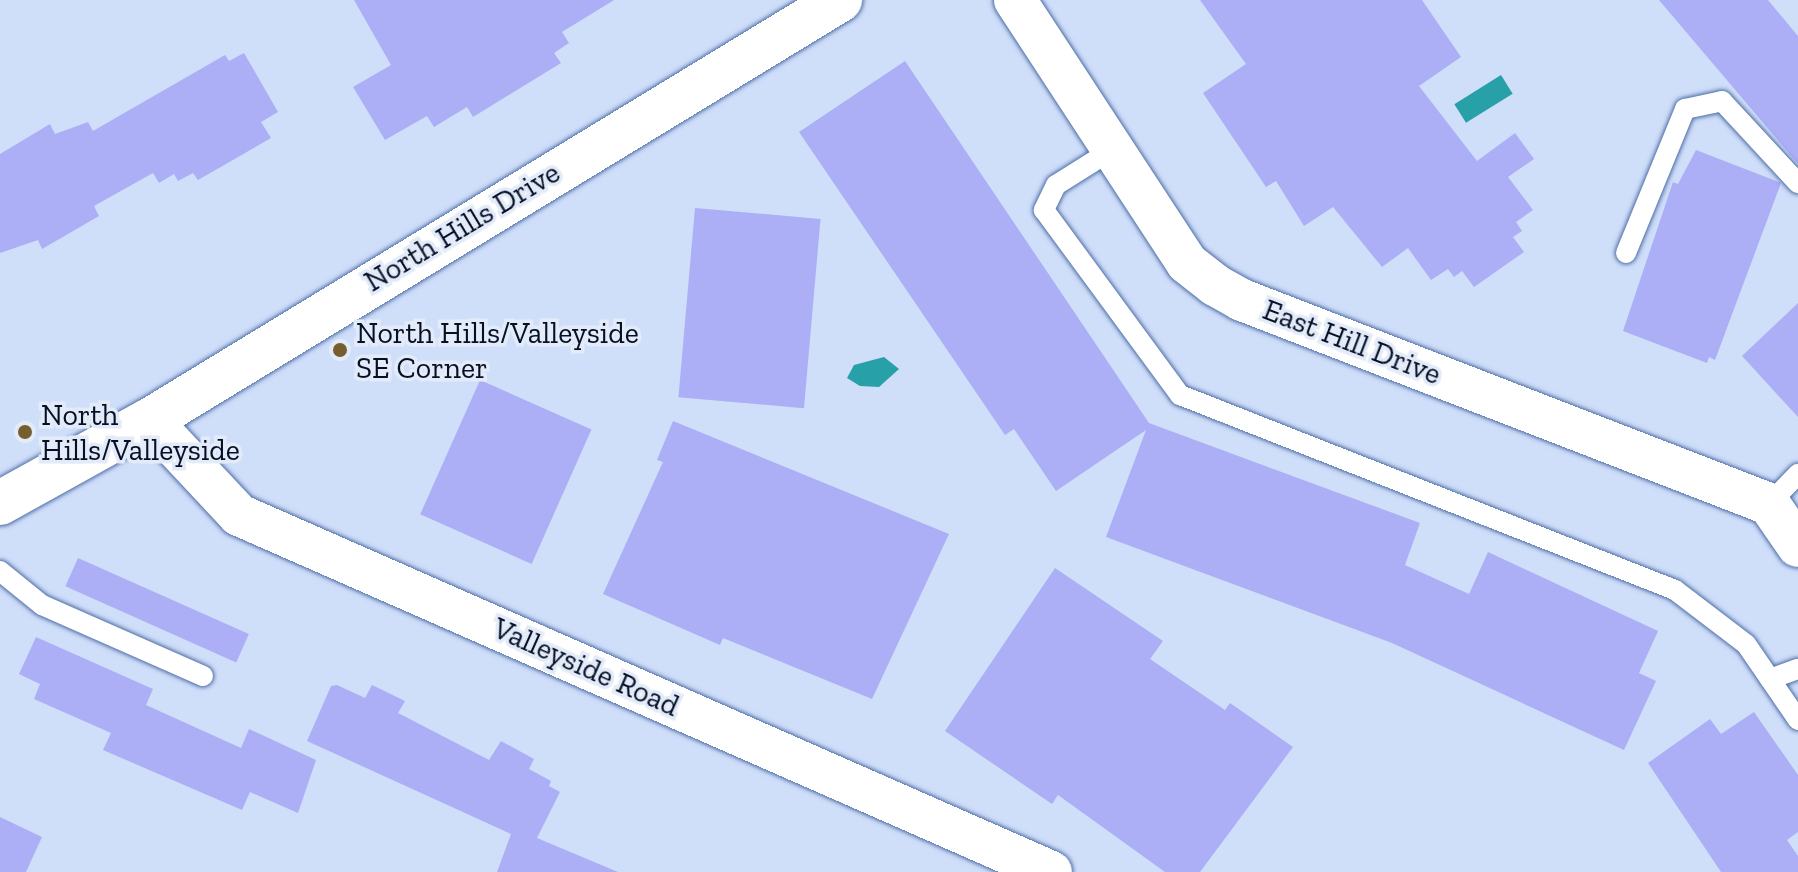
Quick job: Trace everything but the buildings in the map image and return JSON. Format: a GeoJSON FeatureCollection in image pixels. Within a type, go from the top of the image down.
{"type":"FeatureCollection","features":[{"type":"Feature","properties":{"kind":"street","name":"North Hills Drive"},"geometry":{"type":"LineString","coordinates":[[0,503],[150,420],[840,0]]}},
{"type":"Feature","properties":{"kind":"street","name":"East Hill Drive"},"geometry":{"type":"LineString","coordinates":[[1015,0],[1115,148],[1187,263],[1242,300],[1769,504]]}},
{"type":"Feature","properties":{"kind":"street","name":"Valleyside Road"},"geometry":{"type":"LineString","coordinates":[[150,420],[239,515],[1051,872]]}},
{"type":"Feature","properties":{"kind":"street"},"geometry":{"type":"LineString","coordinates":[[1769,504],[1798,546]]}},
{"type":"Feature","properties":{"kind":"lane"},"geometry":{"type":"LineString","coordinates":[[1626,253],[1685,109],[1722,101],[1798,183]]}},
{"type":"Feature","properties":{"kind":"lane"},"geometry":{"type":"LineString","coordinates":[[1115,148],[1056,185],[1044,210],[1180,395],[1675,590],[1746,644],[1798,720]]}},
{"type":"Feature","properties":{"kind":"lane"},"geometry":{"type":"LineString","coordinates":[[1769,504],[1798,474]]}},
{"type":"Feature","properties":{"kind":"lane"},"geometry":{"type":"LineString","coordinates":[[0,571],[42,605],[203,676]]}},
{"type":"Feature","properties":{"kind":"lane"},"geometry":{"type":"LineString","coordinates":[[1770,679],[1798,669]]}},
{"type":"Feature","properties":{"kind":"shaded area"},"geometry":{"type":"Polygon","coordinates":[[[1501,75],[1513,94],[1466,123],[1454,104],[1501,75]]]}},
{"type":"Feature","properties":{"kind":"shaded area"},"geometry":{"type":"Polygon","coordinates":[[[884,357],[899,369],[879,387],[860,386],[847,378],[854,365],[884,357]]]}},
{"type":"Feature","properties":{"kind":"place","name":"North Hills/Valleyside SE Corner"},"geometry":{"type":"Point","coordinates":[340,350]}},
{"type":"Feature","properties":{"kind":"place","name":"North Hills/Valleyside"},"geometry":{"type":"Point","coordinates":[25,432]}}]}
